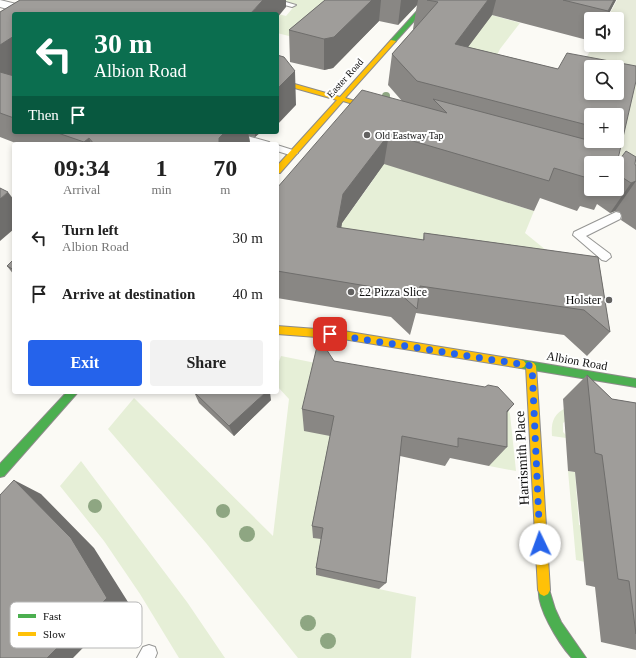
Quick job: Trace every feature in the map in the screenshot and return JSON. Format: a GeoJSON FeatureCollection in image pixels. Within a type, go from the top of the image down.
{"type":"FeatureCollection","features":[{"type":"Feature","properties":{"kind":"street","name":"Easter Road"},"geometry":{"type":"LineString","coordinates":[[279,169],[430,0]]}},
{"type":"Feature","properties":{"kind":"street"},"geometry":{"type":"LineString","coordinates":[[0,3],[33,12]]}},
{"type":"Feature","properties":{"kind":"street"},"geometry":{"type":"LineString","coordinates":[[279,82],[386,112]]}},
{"type":"Feature","properties":{"kind":"street","name":"Albion Road"},"geometry":{"type":"LineString","coordinates":[[279,330],[343,335],[636,383]]}},
{"type":"Feature","properties":{"kind":"street","name":"Harrismith Place"},"geometry":{"type":"LineString","coordinates":[[532,366],[544,592],[555,626],[571,649],[580,658]]}},
{"type":"Feature","properties":{"kind":"street"},"geometry":{"type":"LineString","coordinates":[[0,472],[71,394]]}},
{"type":"Feature","properties":{"kind":"lane"},"geometry":{"type":"LineString","coordinates":[[270,0],[292,5]]}},
{"type":"Feature","properties":{"kind":"lane"},"geometry":{"type":"LineString","coordinates":[[224,134],[259,142]]}},
{"type":"Feature","properties":{"kind":"lane"},"geometry":{"type":"LineString","coordinates":[[279,149],[293,153]]}},
{"type":"Feature","properties":{"kind":"lane"},"geometry":{"type":"LineString","coordinates":[[606,257],[578,235],[616,216]]}},
{"type":"Feature","properties":{"kind":"green space"},"geometry":{"type":"Polygon","coordinates":[[[277,0],[358,0],[313,42],[279,34],[279,14],[286,16],[296,4],[277,0]]]}},
{"type":"Feature","properties":{"kind":"green space"},"geometry":{"type":"Polygon","coordinates":[[[617,0],[636,0],[636,188],[624,167],[624,156],[620,156],[620,154],[621,148],[624,148],[626,122],[624,121],[624,108],[606,108],[594,100],[624,100],[624,60],[585,60],[589,52],[624,52],[624,12],[611,12],[617,0]]]}},
{"type":"Feature","properties":{"kind":"green space"},"geometry":{"type":"Polygon","coordinates":[[[492,15],[520,23],[500,49],[490,70],[584,113],[447,69],[492,15]]]}},
{"type":"Feature","properties":{"kind":"green space"},"geometry":{"type":"Polygon","coordinates":[[[584,62],[584,93],[572,85],[584,62]]]}},
{"type":"Feature","properties":{"kind":"green space"},"geometry":{"type":"Polygon","coordinates":[[[383,163],[534,211],[525,233],[590,286],[308,270],[371,183],[383,163]]]}},
{"type":"Feature","properties":{"kind":"green space"},"geometry":{"type":"Polygon","coordinates":[[[281,356],[489,398],[508,409],[510,414],[516,471],[489,466],[489,432],[332,436],[322,540],[379,589],[416,597],[411,658],[298,658],[206,543],[108,429],[134,398],[273,536],[289,399],[279,388],[279,362],[281,356]]]}},
{"type":"Feature","properties":{"kind":"green space"},"geometry":{"type":"Polygon","coordinates":[[[566,408],[572,416],[563,423],[563,432],[566,435],[566,438],[552,436],[554,419],[558,413],[566,408]]]}},
{"type":"Feature","properties":{"kind":"green space"},"geometry":{"type":"Polygon","coordinates":[[[81,461],[187,602],[225,658],[179,658],[140,594],[104,541],[60,486],[81,461]]]}},
{"type":"Feature","properties":{"kind":"green space"},"geometry":{"type":"Polygon","coordinates":[[[568,471],[575,472],[579,525],[590,527],[594,564],[576,560],[568,471]]]}},
{"type":"Feature","properties":{"kind":"building"},"geometry":{"type":"Polygon","coordinates":[[[20,0],[263,0],[252,12],[12,12],[12,37],[0,45],[0,12],[20,0]]]}},
{"type":"Feature","properties":{"kind":"building"},"geometry":{"type":"Polygon","coordinates":[[[325,0],[372,0],[334,37],[324,39],[289,30],[325,0]]]}},
{"type":"Feature","properties":{"kind":"building"},"geometry":{"type":"Polygon","coordinates":[[[427,0],[488,0],[455,44],[558,69],[567,53],[604,60],[584,60],[584,100],[624,100],[624,64],[636,66],[636,81],[624,133],[624,108],[584,108],[584,124],[417,81],[392,54],[438,2],[427,0]]]}},
{"type":"Feature","properties":{"kind":"building"},"geometry":{"type":"Polygon","coordinates":[[[563,0],[614,0],[608,11],[563,0]]]}},
{"type":"Feature","properties":{"kind":"building"},"geometry":{"type":"Polygon","coordinates":[[[279,56],[284,57],[295,71],[279,87],[279,56]]]}},
{"type":"Feature","properties":{"kind":"building"},"geometry":{"type":"Polygon","coordinates":[[[0,72],[12,75],[12,117],[0,113],[0,72]]]}},
{"type":"Feature","properties":{"kind":"building"},"geometry":{"type":"Polygon","coordinates":[[[362,90],[447,113],[433,99],[584,139],[584,148],[621,148],[619,156],[584,156],[584,177],[554,168],[549,181],[389,134],[343,194],[337,227],[424,240],[424,233],[598,257],[610,332],[584,310],[420,286],[417,309],[397,291],[279,271],[279,186],[362,90]]]}},
{"type":"Feature","properties":{"kind":"building"},"geometry":{"type":"Polygon","coordinates":[[[61,134],[223,134],[219,138],[219,142],[92,142],[89,138],[84,142],[61,134]]]}},
{"type":"Feature","properties":{"kind":"building"},"geometry":{"type":"Polygon","coordinates":[[[626,151],[636,157],[636,181],[631,183],[624,178],[624,156],[622,156],[626,151]]]}},
{"type":"Feature","properties":{"kind":"building"},"geometry":{"type":"Polygon","coordinates":[[[0,188],[8,192],[0,199],[0,188]]]}},
{"type":"Feature","properties":{"kind":"building"},"geometry":{"type":"Polygon","coordinates":[[[12,261],[12,269],[7,266],[12,261]]]}},
{"type":"Feature","properties":{"kind":"building"},"geometry":{"type":"Polygon","coordinates":[[[319,338],[334,361],[485,387],[488,385],[498,387],[514,404],[507,411],[507,447],[458,438],[458,447],[402,436],[386,583],[316,568],[323,528],[312,526],[334,416],[302,409],[319,338]]]}},
{"type":"Feature","properties":{"kind":"building"},"geometry":{"type":"Polygon","coordinates":[[[587,375],[612,399],[636,403],[636,634],[629,581],[618,579],[602,455],[595,453],[587,375]]]}},
{"type":"Feature","properties":{"kind":"building"},"geometry":{"type":"Polygon","coordinates":[[[196,394],[264,394],[229,426],[196,394]]]}},
{"type":"Feature","properties":{"kind":"building"},"geometry":{"type":"Polygon","coordinates":[[[14,480],[71,538],[107,598],[103,602],[10,602],[10,648],[57,648],[47,658],[0,658],[0,495],[14,480]]]}},
{"type":"Feature","properties":{"kind":"traffic: fast"},"geometry":{"type":"LineString","coordinates":[[393,41],[430,0]]}},
{"type":"Feature","properties":{"kind":"traffic: fast"},"geometry":{"type":"LineString","coordinates":[[521,364],[636,383]]}},
{"type":"Feature","properties":{"kind":"traffic: fast"},"geometry":{"type":"LineString","coordinates":[[0,472],[71,394]]}},
{"type":"Feature","properties":{"kind":"traffic: fast"},"geometry":{"type":"LineString","coordinates":[[544,590],[548,609],[552,618],[562,635],[580,658]]}},
{"type":"Feature","properties":{"kind":"traffic: slow"},"geometry":{"type":"LineString","coordinates":[[279,169],[393,41]]}},
{"type":"Feature","properties":{"kind":"traffic: slow"},"geometry":{"type":"LineString","coordinates":[[279,82],[380,110]]}},
{"type":"Feature","properties":{"kind":"traffic: slow"},"geometry":{"type":"LineString","coordinates":[[279,330],[343,335],[521,364]]}},
{"type":"Feature","properties":{"kind":"traffic: slow"},"geometry":{"type":"LineString","coordinates":[[531,366],[544,590]]}},
{"type":"Feature","properties":{"kind":"place","name":"Old Eastway Tap"},"geometry":{"type":"Point","coordinates":[367,135]}},
{"type":"Feature","properties":{"kind":"place","name":"£2 Pizza Slice"},"geometry":{"type":"Point","coordinates":[351,292]}},
{"type":"Feature","properties":{"kind":"place","name":"Holster"},"geometry":{"type":"Point","coordinates":[609,300]}},
{"type":"Feature","properties":{"kind":"route"},"geometry":{"type":"LineString","coordinates":[[330,334],[532,366],[540,544]]}}]}
